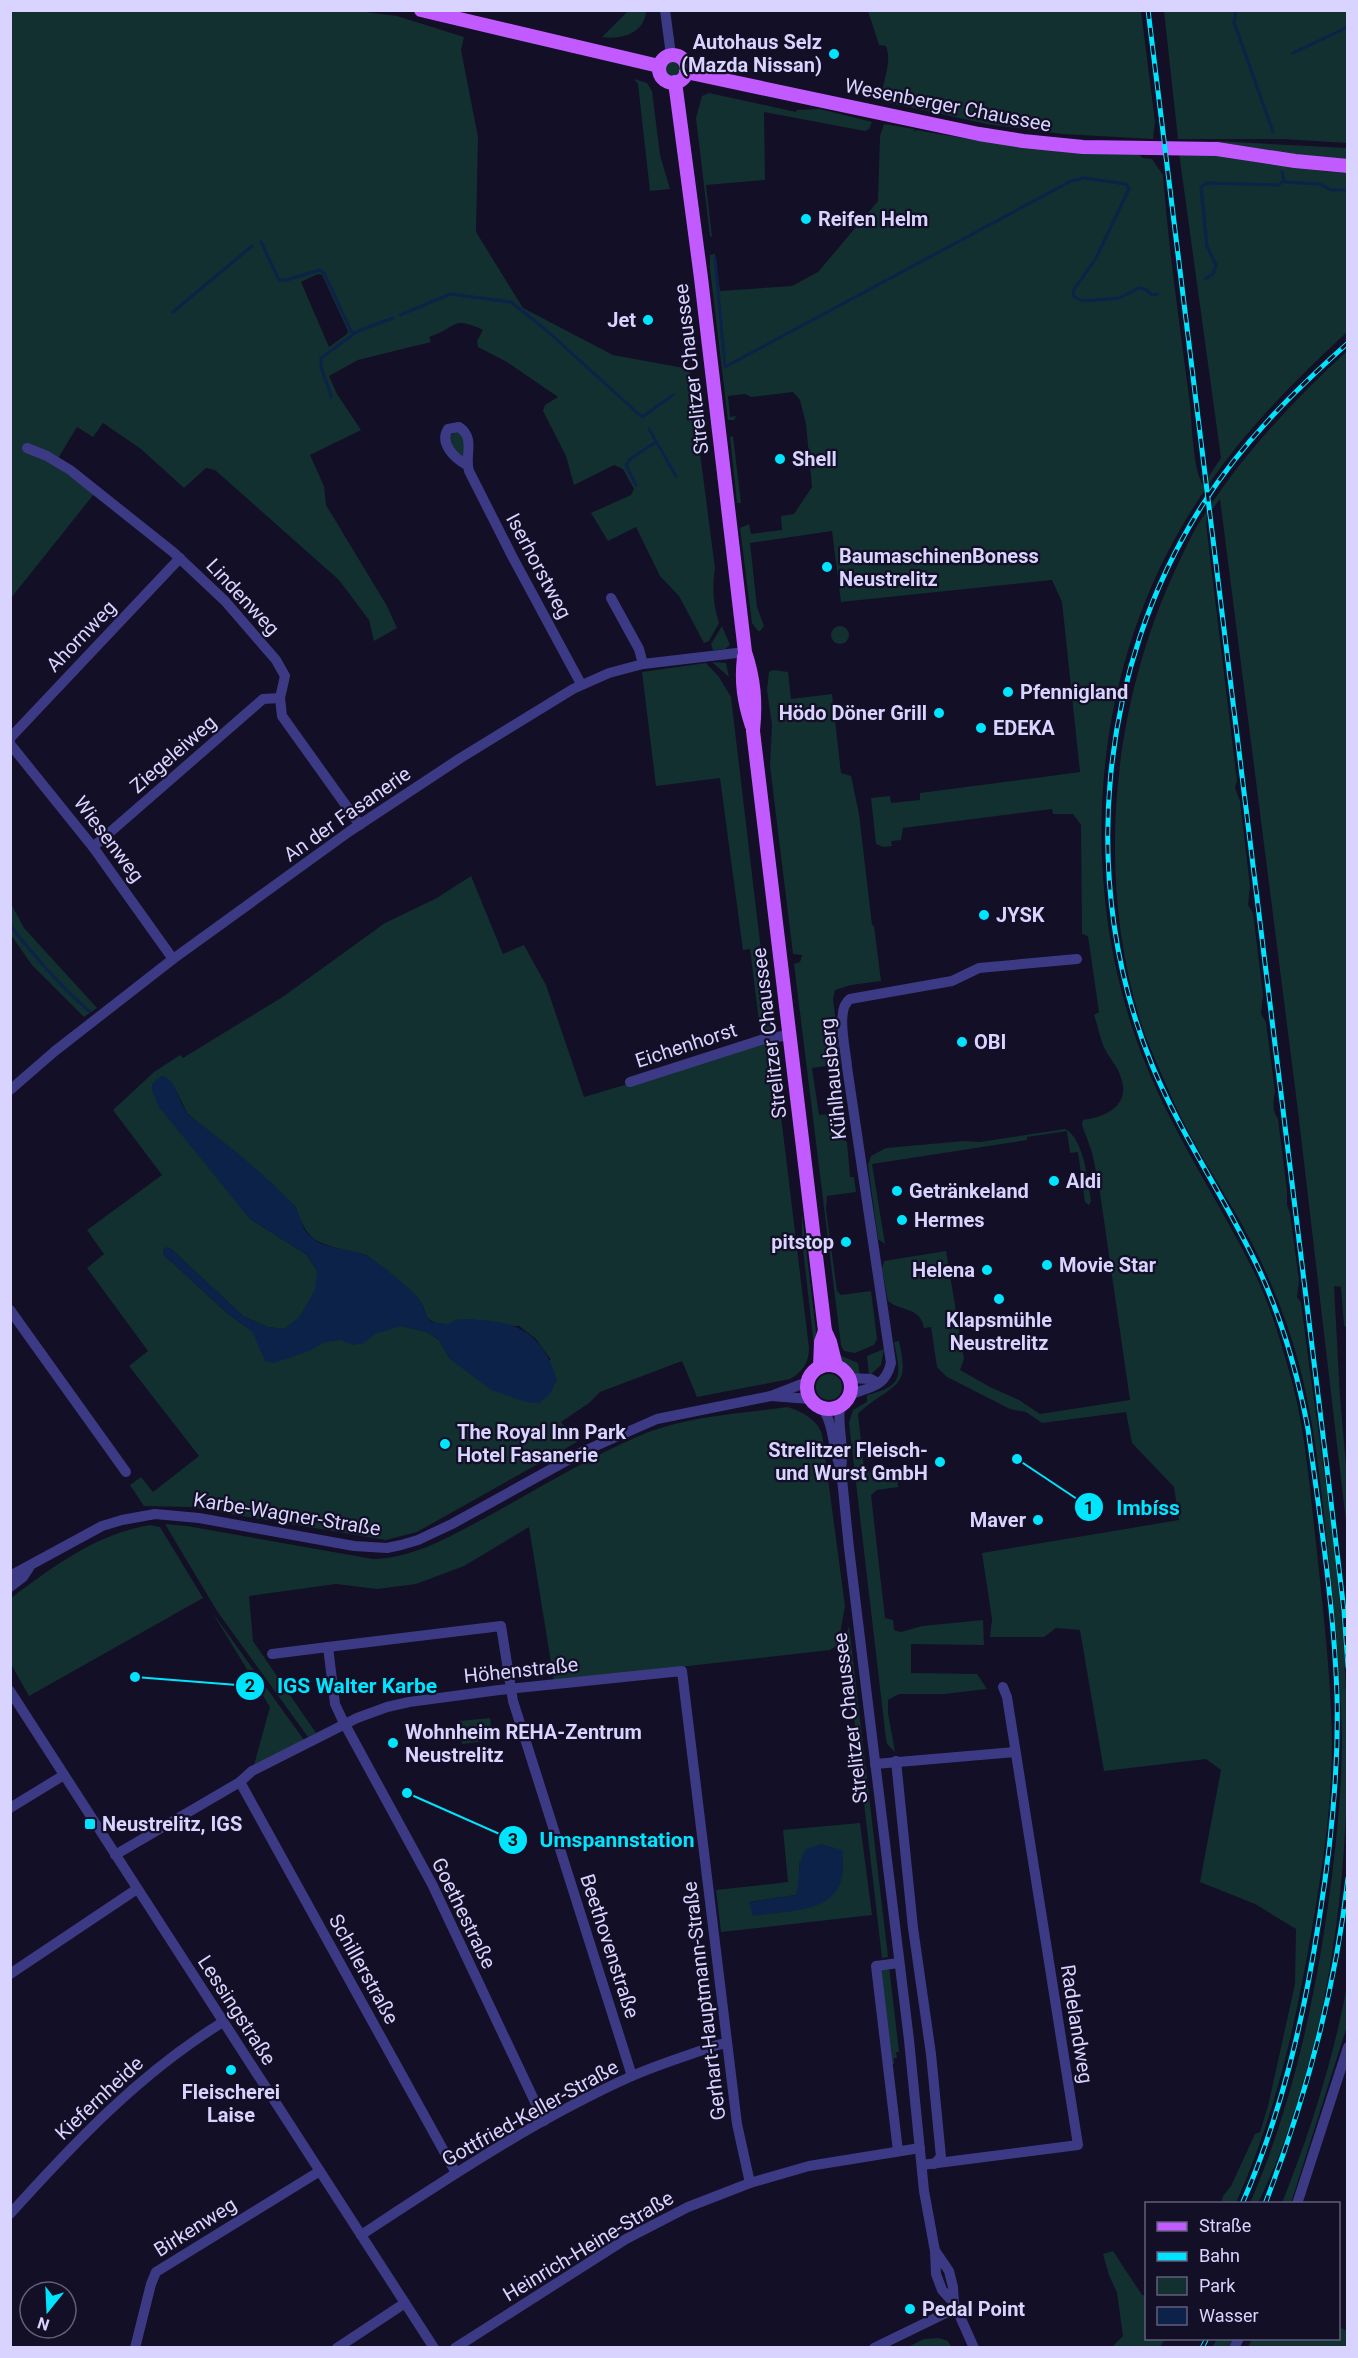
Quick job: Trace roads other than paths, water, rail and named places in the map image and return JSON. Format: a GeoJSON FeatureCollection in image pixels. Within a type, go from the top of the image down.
{"type":"FeatureCollection","features":[{"type":"Feature","properties":{"kind":"main road"},"geometry":{"type":"LineString","coordinates":[[421,10],[659,66]]}},
{"type":"Feature","properties":{"kind":"main road"},"geometry":{"type":"LineString","coordinates":[[671,55],[683,59],[686,72],[681,80],[675,82],[663,78],[659,66],[662,60],[671,55]]}},
{"type":"Feature","properties":{"kind":"main road","name":"Wesenberger Chaussee"},"geometry":{"type":"LineString","coordinates":[[686,72],[979,134],[1023,141],[1109,148],[1217,148],[1295,162],[1347,166]]}},
{"type":"Feature","properties":{"kind":"main road","name":"Strelitzer Chaussee"},"geometry":{"type":"LineString","coordinates":[[675,82],[697,246],[745,652],[753,677],[756,703],[753,730],[825,1331],[836,1366]]}},
{"type":"Feature","properties":{"kind":"main road","name":"Strelitzer Chaussee"},"geometry":{"type":"LineString","coordinates":[[820,1367],[821,1342],[825,1331]]}},
{"type":"Feature","properties":{"kind":"main road"},"geometry":{"type":"LineString","coordinates":[[845,1401],[831,1409],[822,1408],[810,1399],[807,1382],[811,1374],[820,1367],[836,1366],[849,1378]]}},
{"type":"Feature","properties":{"kind":"main road","name":"Strelitzer Chaussee"},"geometry":{"type":"LineString","coordinates":[[845,1401],[851,1386],[849,1378]]}},
{"type":"Feature","properties":{"kind":"street"},"geometry":{"type":"LineString","coordinates":[[665,10],[671,55]]}},
{"type":"Feature","properties":{"kind":"street","name":"Lindenweg"},"geometry":{"type":"LineString","coordinates":[[27,448],[70,470],[180,558],[237,614],[276,660],[285,676],[280,698],[282,716],[360,825]]}},
{"type":"Feature","properties":{"kind":"street","name":"Iserhorstweg"},"geometry":{"type":"LineString","coordinates":[[467,465],[512,556],[581,684]]}},
{"type":"Feature","properties":{"kind":"street","name":"Ahornweg"},"geometry":{"type":"LineString","coordinates":[[10,742],[11,737],[180,558]]}},
{"type":"Feature","properties":{"kind":"street"},"geometry":{"type":"LineString","coordinates":[[611,598],[639,649],[643,664]]}},
{"type":"Feature","properties":{"kind":"street","name":"An der Fasanerie"},"geometry":{"type":"LineString","coordinates":[[10,1090],[55,1051],[173,959],[360,825],[500,733],[581,684],[609,673],[643,664],[745,652]]}},
{"type":"Feature","properties":{"kind":"street","name":"Ziegeleiweg"},"geometry":{"type":"LineString","coordinates":[[93,848],[263,699],[280,698]]}},
{"type":"Feature","properties":{"kind":"street","name":"Wiesenweg"},"geometry":{"type":"LineString","coordinates":[[10,742],[93,848],[173,959]]}},
{"type":"Feature","properties":{"kind":"street","name":"Kühlhausberg"},"geometry":{"type":"LineString","coordinates":[[878,1383],[886,1376],[891,1363],[891,1355],[847,1067],[842,1020],[844,1006],[850,999],[952,981],[979,968],[1077,959]]}},
{"type":"Feature","properties":{"kind":"street","name":"Eichenhorst"},"geometry":{"type":"LineString","coordinates":[[630,1082],[761,1040],[788,1035]]}},
{"type":"Feature","properties":{"kind":"street"},"geometry":{"type":"LineString","coordinates":[[10,1310],[126,1472]]}},
{"type":"Feature","properties":{"kind":"street"},"geometry":{"type":"LineString","coordinates":[[845,1401],[873,1389],[878,1383],[871,1379],[849,1378]]}},
{"type":"Feature","properties":{"kind":"street","name":"Karbe-Wagner-Straße"},"geometry":{"type":"LineString","coordinates":[[10,1576],[29,1568],[102,1526],[155,1514],[199,1518],[354,1546],[387,1548],[401,1545],[418,1540],[452,1524],[584,1451],[652,1421],[674,1414],[771,1396],[807,1382]]}},
{"type":"Feature","properties":{"kind":"street","name":"Karbe-Wagner-Straße"},"geometry":{"type":"LineString","coordinates":[[771,1396],[810,1399]]}},
{"type":"Feature","properties":{"kind":"street","name":"Strelitzer Chaussee"},"geometry":{"type":"LineString","coordinates":[[841,1469],[843,1457],[839,1418],[845,1401]]}},
{"type":"Feature","properties":{"kind":"street","name":"Strelitzer Chaussee"},"geometry":{"type":"LineString","coordinates":[[822,1408],[829,1420],[836,1458],[841,1469],[913,1928],[932,2065],[941,2157],[934,2164]]}},
{"type":"Feature","properties":{"kind":"street","name":"Karbe-Wagner-Straße"},"geometry":{"type":"LineString","coordinates":[[10,1587],[23,1577],[29,1568]]}},
{"type":"Feature","properties":{"kind":"street","name":"Beethovenstraße"},"geometry":{"type":"LineString","coordinates":[[328,1647],[501,1626],[510,1689],[632,2076]]}},
{"type":"Feature","properties":{"kind":"street"},"geometry":{"type":"LineString","coordinates":[[272,1654],[328,1647]]}},
{"type":"Feature","properties":{"kind":"street","name":"Goethestraße"},"geometry":{"type":"LineString","coordinates":[[328,1647],[335,1704],[432,1884],[544,2121]]}},
{"type":"Feature","properties":{"kind":"street","name":"Höhenstraße"},"geometry":{"type":"LineString","coordinates":[[115,1855],[240,1782],[252,1771],[387,1707],[510,1689],[682,1671]]}},
{"type":"Feature","properties":{"kind":"street","name":"Gerhart-Hauptmann-Straße"},"geometry":{"type":"LineString","coordinates":[[682,1671],[737,2124],[750,2183]]}},
{"type":"Feature","properties":{"kind":"street","name":"Radelandweg"},"geometry":{"type":"LineString","coordinates":[[922,2165],[1078,2145],[1007,1698],[1003,1687]]}},
{"type":"Feature","properties":{"kind":"street","name":"Lessingstraße"},"geometry":{"type":"LineString","coordinates":[[10,1690],[434,2348]]}},
{"type":"Feature","properties":{"kind":"street"},"geometry":{"type":"LineString","coordinates":[[886,1762],[1015,1752]]}},
{"type":"Feature","properties":{"kind":"street","name":"Strelitzer Chaussee"},"geometry":{"type":"LineString","coordinates":[[886,1762],[899,1963],[929,2223],[939,2282],[942,2290],[955,2305],[974,2348]]}},
{"type":"Feature","properties":{"kind":"street"},"geometry":{"type":"LineString","coordinates":[[10,1808],[63,1775]]}},
{"type":"Feature","properties":{"kind":"street","name":"Schillerstraße"},"geometry":{"type":"LineString","coordinates":[[240,1782],[456,2173]]}},
{"type":"Feature","properties":{"kind":"street"},"geometry":{"type":"LineString","coordinates":[[10,1974],[137,1889]]}},
{"type":"Feature","properties":{"kind":"street"},"geometry":{"type":"LineString","coordinates":[[898,2151],[876,1966],[899,1963]]}},
{"type":"Feature","properties":{"kind":"street","name":"Kiefernheide"},"geometry":{"type":"LineString","coordinates":[[10,2214],[113,2105],[166,2062],[223,2022]]}},
{"type":"Feature","properties":{"kind":"street","name":"Gottfried-Keller-Straße"},"geometry":{"type":"LineString","coordinates":[[361,2235],[456,2173],[544,2121],[632,2076],[717,2044],[727,2043]]}},
{"type":"Feature","properties":{"kind":"street"},"geometry":{"type":"LineString","coordinates":[[1298,2202],[1347,2047]]}},
{"type":"Feature","properties":{"kind":"street","name":"Heinrich-Heine-Straße"},"geometry":{"type":"LineString","coordinates":[[455,2348],[626,2239],[688,2207],[750,2183],[809,2166],[920,2148]]}},
{"type":"Feature","properties":{"kind":"street","name":"Birkenweg"},"geometry":{"type":"LineString","coordinates":[[135,2348],[156,2272],[320,2171]]}},
{"type":"Feature","properties":{"kind":"street"},"geometry":{"type":"LineString","coordinates":[[337,2348],[405,2303]]}},
{"type":"Feature","properties":{"kind":"street"},"geometry":{"type":"LineString","coordinates":[[874,2348],[955,2305]]}},
{"type":"Feature","properties":{"kind":"water"},"geometry":{"type":"Polygon","coordinates":[[[161,1076],[171,1082],[189,1115],[252,1165],[293,1204],[304,1229],[310,1236],[323,1244],[365,1255],[378,1263],[418,1297],[431,1322],[448,1324],[463,1319],[494,1321],[508,1324],[530,1335],[546,1353],[557,1380],[549,1395],[539,1403],[526,1402],[491,1390],[450,1359],[439,1340],[427,1332],[401,1326],[375,1334],[364,1343],[354,1345],[341,1340],[325,1342],[309,1351],[274,1363],[265,1361],[252,1331],[227,1313],[163,1254],[163,1250],[166,1247],[170,1248],[243,1316],[267,1327],[284,1329],[299,1317],[315,1290],[317,1271],[307,1255],[249,1218],[159,1107],[152,1091],[152,1084],[161,1076]]]}},
{"type":"Feature","properties":{"kind":"water"},"geometry":{"type":"Polygon","coordinates":[[[821,1844],[842,1850],[843,1871],[839,1886],[831,1897],[804,1909],[753,1916],[749,1902],[796,1895],[803,1854],[806,1849],[821,1844]]]}},
{"type":"Feature","properties":{"kind":"waterway"},"geometry":{"type":"LineString","coordinates":[[1236,10],[1234,22],[1273,132]]}},
{"type":"Feature","properties":{"kind":"waterway"},"geometry":{"type":"LineString","coordinates":[[1293,53],[1348,27]]}},
{"type":"Feature","properties":{"kind":"waterway"},"geometry":{"type":"LineString","coordinates":[[1205,279],[1213,274],[1216,265],[1207,246],[1201,187],[1207,183],[1278,185],[1284,181],[1282,172]]}},
{"type":"Feature","properties":{"kind":"waterway"},"geometry":{"type":"LineString","coordinates":[[715,258],[725,367],[1071,181],[1084,178],[1126,184],[1129,189],[1096,258],[1073,291],[1074,297],[1083,301],[1119,298],[1139,288],[1145,289],[1152,295],[1157,294]]}},
{"type":"Feature","properties":{"kind":"waterway"},"geometry":{"type":"LineString","coordinates":[[1285,182],[1320,184],[1331,190],[1348,190]]}},
{"type":"Feature","properties":{"kind":"waterway"},"geometry":{"type":"LineString","coordinates":[[261,242],[279,280],[320,270],[324,273],[354,333]]}},
{"type":"Feature","properties":{"kind":"waterway"},"geometry":{"type":"LineString","coordinates":[[173,312],[252,246]]}},
{"type":"Feature","properties":{"kind":"waterway"},"geometry":{"type":"LineString","coordinates":[[400,315],[450,294],[511,302],[546,330],[642,417],[673,395]]}},
{"type":"Feature","properties":{"kind":"waterway"},"geometry":{"type":"LineString","coordinates":[[331,397],[321,368],[321,358],[358,331],[393,318]]}},
{"type":"Feature","properties":{"kind":"waterway"},"geometry":{"type":"LineString","coordinates":[[649,429],[676,476]]}},
{"type":"Feature","properties":{"kind":"waterway"},"geometry":{"type":"LineString","coordinates":[[636,485],[626,465],[630,459],[656,442]]}},
{"type":"Feature","properties":{"kind":"waterway"},"geometry":{"type":"LineString","coordinates":[[10,925],[47,970],[89,1011]]}},
{"type":"Feature","properties":{"kind":"railway"},"geometry":{"type":"LineString","coordinates":[[1148,10],[1326,1460],[1344,1611],[1348,1667]]}},
{"type":"Feature","properties":{"kind":"railway"},"geometry":{"type":"LineString","coordinates":[[1243,2202],[1269,2135],[1290,2064],[1319,1920],[1330,1836],[1337,1751],[1337,1695],[1333,1628],[1308,1429],[1300,1389],[1283,1331],[1248,1247],[1164,1092],[1152,1065],[1129,996],[1114,924],[1108,852],[1110,778],[1121,706],[1140,636],[1168,568],[1203,504],[1235,460],[1270,419],[1348,343]]}},
{"type":"Feature","properties":{"kind":"railway"},"geometry":{"type":"LineString","coordinates":[[1266,2202],[1306,2084],[1317,2044],[1335,1962],[1348,1878]]}},
{"type":"Feature","properties":{"kind":"railway"},"geometry":{"type":"LineString","coordinates":[[1202,2348],[1206,2340]]}},
{"type":"Feature","properties":{"kind":"place","name":"Autohaus Selz (Mazda Nissan)"},"geometry":{"type":"Point","coordinates":[834,54]}},
{"type":"Feature","properties":{"kind":"place","name":"Reifen Helm"},"geometry":{"type":"Point","coordinates":[806,219]}},
{"type":"Feature","properties":{"kind":"place","name":"Jet"},"geometry":{"type":"Point","coordinates":[648,320]}},
{"type":"Feature","properties":{"kind":"place","name":"Shell"},"geometry":{"type":"Point","coordinates":[780,459]}},
{"type":"Feature","properties":{"kind":"place","name":"BaumaschinenBoness Neustrelitz"},"geometry":{"type":"Point","coordinates":[827,567]}},
{"type":"Feature","properties":{"kind":"place","name":"Pfennigland"},"geometry":{"type":"Point","coordinates":[1008,692]}},
{"type":"Feature","properties":{"kind":"place","name":"Hödo Döner Grill"},"geometry":{"type":"Point","coordinates":[939,713]}},
{"type":"Feature","properties":{"kind":"place","name":"EDEKA"},"geometry":{"type":"Point","coordinates":[981,728]}},
{"type":"Feature","properties":{"kind":"place","name":"JYSK"},"geometry":{"type":"Point","coordinates":[984,915]}},
{"type":"Feature","properties":{"kind":"place","name":"OBI"},"geometry":{"type":"Point","coordinates":[962,1042]}},
{"type":"Feature","properties":{"kind":"place","name":"Aldi"},"geometry":{"type":"Point","coordinates":[1054,1181]}},
{"type":"Feature","properties":{"kind":"place","name":"Getränkeland"},"geometry":{"type":"Point","coordinates":[897,1191]}},
{"type":"Feature","properties":{"kind":"place","name":"Hermes"},"geometry":{"type":"Point","coordinates":[902,1220]}},
{"type":"Feature","properties":{"kind":"place","name":"pitstop"},"geometry":{"type":"Point","coordinates":[846,1242]}},
{"type":"Feature","properties":{"kind":"place","name":"Movie Star"},"geometry":{"type":"Point","coordinates":[1047,1265]}},
{"type":"Feature","properties":{"kind":"place","name":"Helena"},"geometry":{"type":"Point","coordinates":[987,1270]}},
{"type":"Feature","properties":{"kind":"place","name":"Klapsmühle Neustrelitz"},"geometry":{"type":"Point","coordinates":[999,1299]}},
{"type":"Feature","properties":{"kind":"place","name":"The Royal Inn Park Hotel Fasanerie"},"geometry":{"type":"Point","coordinates":[445,1444]}},
{"type":"Feature","properties":{"kind":"place","name":"Imbíss"},"geometry":{"type":"Point","coordinates":[1017,1459]}},
{"type":"Feature","properties":{"kind":"place","name":"Strelitzer Fleisch- und Wurst GmbH"},"geometry":{"type":"Point","coordinates":[940,1462]}},
{"type":"Feature","properties":{"kind":"place","name":"Maver"},"geometry":{"type":"Point","coordinates":[1038,1520]}},
{"type":"Feature","properties":{"kind":"place","name":"IGS Walter Karbe"},"geometry":{"type":"Point","coordinates":[135,1677]}},
{"type":"Feature","properties":{"kind":"place","name":"Wohnheim REHA-Zentrum Neustrelitz"},"geometry":{"type":"Point","coordinates":[393,1743]}},
{"type":"Feature","properties":{"kind":"place","name":"Umspannstation"},"geometry":{"type":"Point","coordinates":[407,1793]}},
{"type":"Feature","properties":{"kind":"place","name":"Neustrelitz, IGS"},"geometry":{"type":"Point","coordinates":[90,1824]}},
{"type":"Feature","properties":{"kind":"place","name":"Fleischerei Laise"},"geometry":{"type":"Point","coordinates":[231,2070]}},
{"type":"Feature","properties":{"kind":"place","name":"Pedal Point"},"geometry":{"type":"Point","coordinates":[910,2309]}}]}
